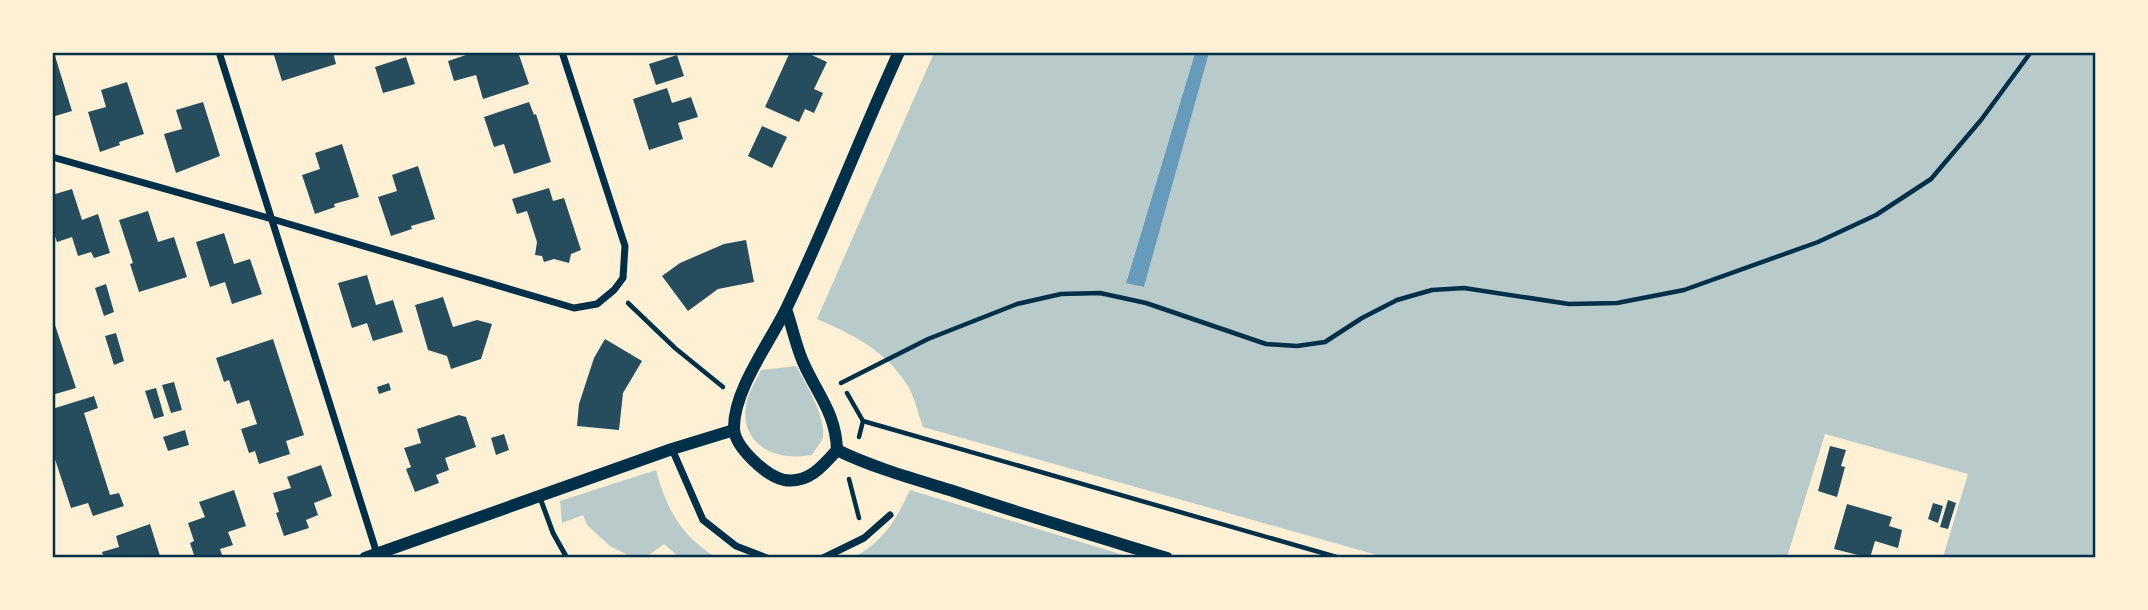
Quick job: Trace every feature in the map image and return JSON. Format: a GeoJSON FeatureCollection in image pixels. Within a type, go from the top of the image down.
{"type":"FeatureCollection","features":[{"type":"Feature","properties":{"kind":"street"},"geometry":{"type":"LineString","coordinates":[[219,52],[373,556],[539,495],[734,430]]}},
{"type":"Feature","properties":{"kind":"street"},"geometry":{"type":"LineString","coordinates":[[52,157],[574,308],[597,304],[614,290],[623,278],[625,246],[562,52]]}},
{"type":"Feature","properties":{"kind":"street"},"geometry":{"type":"LineString","coordinates":[[786,309],[803,361],[828,405],[837,433],[837,450],[824,466],[807,478],[784,480],[758,467],[744,450],[734,430],[739,401],[754,365],[786,309],[899,52]]}},
{"type":"Feature","properties":{"kind":"street"},"geometry":{"type":"LineString","coordinates":[[672,449],[703,520],[736,546],[767,558]]}},
{"type":"Feature","properties":{"kind":"street"},"geometry":{"type":"LineString","coordinates":[[837,450],[978,500],[1167,558]]}},
{"type":"Feature","properties":{"kind":"street"},"geometry":{"type":"LineString","coordinates":[[823,558],[864,538],[890,515]]}},
{"type":"Feature","properties":{"kind":"lane"},"geometry":{"type":"LineString","coordinates":[[539,495],[553,533],[567,558]]}},
{"type":"Feature","properties":{"kind":"path"},"geometry":{"type":"LineString","coordinates":[[841,383],[928,340],[1017,304],[1061,294],[1100,293],[1146,303],[1266,344],[1297,346],[1325,342],[1397,300],[1432,290],[1464,288],[1569,304],[1617,303],[1684,290],[1818,242],[1876,215],[1931,179],[1982,120],[2031,52]]}},
{"type":"Feature","properties":{"kind":"path"},"geometry":{"type":"LineString","coordinates":[[632,307],[739,401]]}},
{"type":"Feature","properties":{"kind":"path"},"geometry":{"type":"LineString","coordinates":[[836,373],[863,421],[1339,558]]}},
{"type":"Feature","properties":{"kind":"shaded area"},"geometry":{"type":"Polygon","coordinates":[[[934,53],[1195,53],[1126,282],[1144,287],[1209,53],[2095,53],[2095,557],[1943,557],[1968,474],[1825,434],[1787,557],[1384,557],[923,427],[908,386],[899,373],[868,345],[817,319],[934,53]]]}},
{"type":"Feature","properties":{"kind":"shaded area"},"geometry":{"type":"Polygon","coordinates":[[[796,366],[819,413],[822,440],[812,455],[784,456],[762,447],[753,439],[745,415],[747,400],[761,370],[796,366]]]}},
{"type":"Feature","properties":{"kind":"shaded area"},"geometry":{"type":"Polygon","coordinates":[[[656,470],[676,520],[715,557],[679,557],[664,544],[646,557],[632,557],[610,546],[587,525],[583,515],[562,523],[560,501],[656,470]]]}},
{"type":"Feature","properties":{"kind":"shaded area"},"geometry":{"type":"Polygon","coordinates":[[[910,490],[1130,557],[855,557],[888,528],[910,490]]]}},
{"type":"Feature","properties":{"kind":"water"},"geometry":{"type":"Polygon","coordinates":[[[1195,53],[1209,53],[1144,287],[1126,283],[1195,53]]]}},
{"type":"Feature","properties":{"kind":"building"},"geometry":{"type":"Polygon","coordinates":[[[273,52],[333,52],[336,64],[282,81],[273,52]]]}},
{"type":"Feature","properties":{"kind":"building"},"geometry":{"type":"Polygon","coordinates":[[[475,52],[518,52],[529,84],[483,99],[476,75],[454,81],[448,61],[475,52]]]}},
{"type":"Feature","properties":{"kind":"building"},"geometry":{"type":"Polygon","coordinates":[[[790,52],[805,52],[827,62],[814,89],[823,93],[814,113],[805,109],[799,122],[765,107],[790,52]]]}},
{"type":"Feature","properties":{"kind":"building"},"geometry":{"type":"Polygon","coordinates":[[[677,55],[684,76],[656,85],[649,64],[677,55]]]}},
{"type":"Feature","properties":{"kind":"building"},"geometry":{"type":"Polygon","coordinates":[[[55,56],[72,111],[52,117],[52,57],[55,56]]]}},
{"type":"Feature","properties":{"kind":"building"},"geometry":{"type":"Polygon","coordinates":[[[406,57],[415,84],[383,93],[375,67],[406,57]]]}},
{"type":"Feature","properties":{"kind":"building"},"geometry":{"type":"Polygon","coordinates":[[[127,82],[144,134],[100,152],[88,112],[106,107],[101,90],[127,82]]]}},
{"type":"Feature","properties":{"kind":"building"},"geometry":{"type":"Polygon","coordinates":[[[667,88],[672,103],[691,97],[698,117],[678,123],[683,139],[649,150],[633,99],[667,88]]]}},
{"type":"Feature","properties":{"kind":"building"},"geometry":{"type":"Polygon","coordinates":[[[203,102],[220,156],[176,173],[164,134],[182,129],[176,110],[203,102]]]}},
{"type":"Feature","properties":{"kind":"building"},"geometry":{"type":"Polygon","coordinates":[[[529,102],[534,115],[536,114],[551,162],[514,174],[504,144],[494,147],[484,117],[529,102]]]}},
{"type":"Feature","properties":{"kind":"building"},"geometry":{"type":"Polygon","coordinates":[[[762,126],[787,137],[772,168],[748,156],[762,126]]]}},
{"type":"Feature","properties":{"kind":"building"},"geometry":{"type":"Polygon","coordinates":[[[342,144],[359,197],[334,204],[335,207],[315,214],[302,175],[320,169],[315,153],[342,144]]]}},
{"type":"Feature","properties":{"kind":"building"},"geometry":{"type":"Polygon","coordinates":[[[418,166],[435,219],[411,226],[412,229],[391,236],[378,197],[397,191],[392,175],[418,166]]]}},
{"type":"Feature","properties":{"kind":"building"},"geometry":{"type":"Polygon","coordinates":[[[549,188],[553,201],[564,198],[581,250],[571,254],[569,263],[554,259],[544,262],[542,256],[535,255],[537,242],[527,211],[517,214],[512,199],[549,188]]]}},
{"type":"Feature","properties":{"kind":"building"},"geometry":{"type":"Polygon","coordinates":[[[72,189],[82,220],[98,214],[110,253],[94,258],[91,252],[78,256],[72,237],[57,242],[52,227],[52,195],[72,189]]]}},
{"type":"Feature","properties":{"kind":"building"},"geometry":{"type":"Polygon","coordinates":[[[148,211],[158,242],[174,237],[187,277],[139,292],[119,220],[148,211]]]}},
{"type":"Feature","properties":{"kind":"building"},"geometry":{"type":"Polygon","coordinates":[[[224,233],[234,264],[250,259],[262,294],[232,304],[225,282],[210,287],[196,242],[224,233]]]}},
{"type":"Feature","properties":{"kind":"building"},"geometry":{"type":"Polygon","coordinates":[[[746,240],[754,282],[718,289],[688,311],[662,276],[680,263],[724,244],[746,240]]]}},
{"type":"Feature","properties":{"kind":"building"},"geometry":{"type":"Polygon","coordinates":[[[367,275],[376,305],[393,300],[403,332],[373,341],[367,323],[352,328],[338,283],[367,275]]]}},
{"type":"Feature","properties":{"kind":"building"},"geometry":{"type":"Polygon","coordinates":[[[106,284],[114,312],[104,316],[95,288],[106,284]]]}},
{"type":"Feature","properties":{"kind":"building"},"geometry":{"type":"Polygon","coordinates":[[[443,297],[453,327],[477,320],[492,324],[481,359],[451,369],[447,356],[428,350],[415,305],[443,297]]]}},
{"type":"Feature","properties":{"kind":"building"},"geometry":{"type":"Polygon","coordinates":[[[52,316],[76,388],[52,395],[52,316]]]}},
{"type":"Feature","properties":{"kind":"building"},"geometry":{"type":"Polygon","coordinates":[[[116,333],[124,361],[114,365],[105,336],[116,333]]]}},
{"type":"Feature","properties":{"kind":"building"},"geometry":{"type":"Polygon","coordinates":[[[273,339],[304,435],[286,441],[290,454],[259,464],[255,451],[249,453],[241,429],[257,424],[249,400],[237,404],[229,380],[224,382],[216,358],[273,339]]]}},
{"type":"Feature","properties":{"kind":"building"},"geometry":{"type":"Polygon","coordinates":[[[605,339],[642,361],[623,393],[619,430],[577,426],[579,404],[594,358],[605,339]]]}},
{"type":"Feature","properties":{"kind":"building"},"geometry":{"type":"Polygon","coordinates":[[[174,382],[182,410],[171,413],[162,385],[174,382]]]}},
{"type":"Feature","properties":{"kind":"building"},"geometry":{"type":"Polygon","coordinates":[[[389,383],[391,390],[379,394],[377,387],[389,383]]]}},
{"type":"Feature","properties":{"kind":"building"},"geometry":{"type":"Polygon","coordinates":[[[156,388],[164,416],[154,419],[145,391],[156,388]]]}},
{"type":"Feature","properties":{"kind":"building"},"geometry":{"type":"Polygon","coordinates":[[[94,396],[98,408],[84,413],[110,495],[119,493],[124,506],[93,516],[88,503],[71,508],[52,450],[52,409],[94,396]]]}},
{"type":"Feature","properties":{"kind":"building"},"geometry":{"type":"Polygon","coordinates":[[[459,415],[466,417],[476,447],[445,458],[449,470],[436,475],[439,483],[415,492],[406,469],[411,467],[404,448],[421,443],[417,429],[459,415]]]}},
{"type":"Feature","properties":{"kind":"building"},"geometry":{"type":"Polygon","coordinates":[[[185,430],[189,445],[168,451],[163,437],[185,430]]]}},
{"type":"Feature","properties":{"kind":"building"},"geometry":{"type":"Polygon","coordinates":[[[504,434],[509,450],[496,455],[491,438],[504,434]]]}},
{"type":"Feature","properties":{"kind":"building"},"geometry":{"type":"Polygon","coordinates":[[[1830,446],[1846,450],[1841,466],[1845,467],[1837,497],[1818,491],[1830,446]]]}},
{"type":"Feature","properties":{"kind":"building"},"geometry":{"type":"Polygon","coordinates":[[[321,465],[332,496],[314,503],[318,515],[306,520],[309,528],[284,536],[273,493],[291,488],[287,477],[321,465]]]}},
{"type":"Feature","properties":{"kind":"building"},"geometry":{"type":"Polygon","coordinates":[[[234,490],[246,526],[228,532],[233,545],[220,549],[223,558],[195,558],[190,543],[194,541],[188,523],[205,517],[199,502],[234,490]]]}},
{"type":"Feature","properties":{"kind":"building"},"geometry":{"type":"Polygon","coordinates":[[[1948,500],[1956,503],[1948,529],[1940,527],[1948,500]]]}},
{"type":"Feature","properties":{"kind":"building"},"geometry":{"type":"Polygon","coordinates":[[[1933,503],[1943,506],[1938,523],[1928,519],[1933,503]]]}},
{"type":"Feature","properties":{"kind":"building"},"geometry":{"type":"Polygon","coordinates":[[[1847,504],[1892,517],[1889,526],[1902,530],[1898,548],[1875,541],[1870,558],[1834,549],[1847,504]]]}},
{"type":"Feature","properties":{"kind":"building"},"geometry":{"type":"Polygon","coordinates":[[[150,524],[160,556],[104,558],[102,552],[119,547],[116,536],[150,524]]]}}]}
